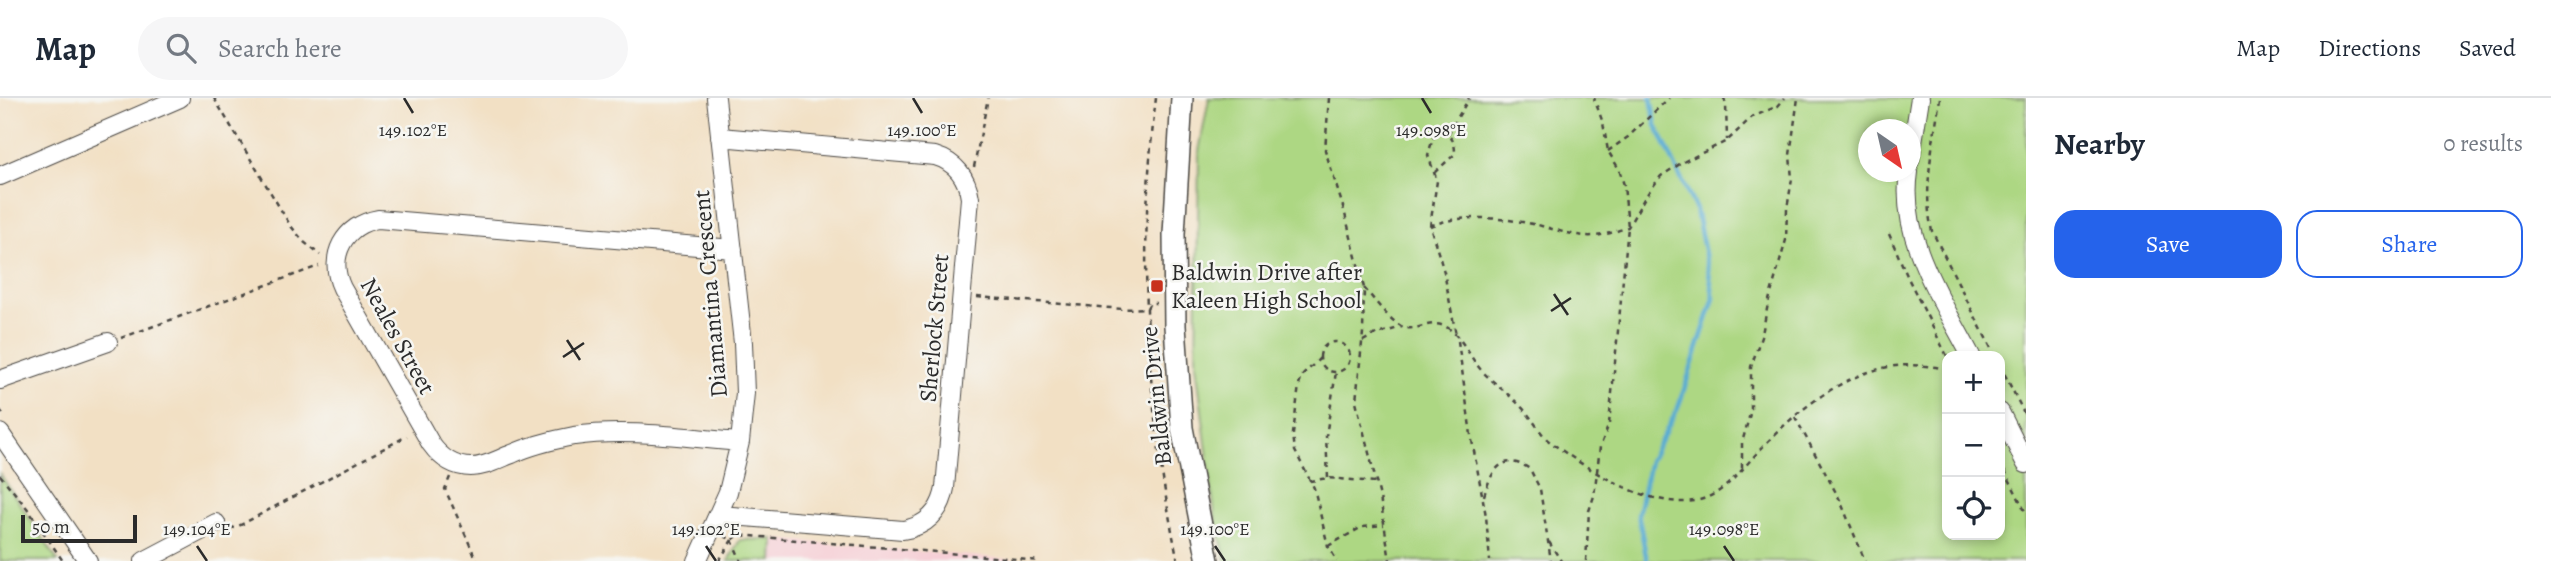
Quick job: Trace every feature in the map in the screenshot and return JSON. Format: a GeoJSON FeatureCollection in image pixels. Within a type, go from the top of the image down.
{"type":"FeatureCollection","features":[{"type":"Feature","properties":{"kind":"main road","name":"Baldwin Drive"},"geometry":{"type":"LineString","coordinates":[[1182,98],[1174,234],[1174,302],[1182,428],[1208,561]]}},
{"type":"Feature","properties":{"kind":"street"},"geometry":{"type":"LineString","coordinates":[[0,176],[180,98]]}},
{"type":"Feature","properties":{"kind":"street","name":"Diamantina Crescent"},"geometry":{"type":"LineString","coordinates":[[697,561],[716,523],[732,480],[744,418],[745,368],[716,98]]}},
{"type":"Feature","properties":{"kind":"street"},"geometry":{"type":"LineString","coordinates":[[1917,119],[1920,98]]}},
{"type":"Feature","properties":{"kind":"street"},"geometry":{"type":"LineString","coordinates":[[720,137],[928,155],[948,162],[963,177]]}},
{"type":"Feature","properties":{"kind":"street","name":"Sherlock Street"},"geometry":{"type":"LineString","coordinates":[[716,523],[895,531],[911,529],[926,522],[941,504],[945,488],[970,205],[969,190],[963,177]]}},
{"type":"Feature","properties":{"kind":"street"},"geometry":{"type":"LineString","coordinates":[[1907,182],[1913,236],[1922,261],[1968,351]]}},
{"type":"Feature","properties":{"kind":"street","name":"Neales Street"},"geometry":{"type":"LineString","coordinates":[[454,464],[436,450],[422,428],[342,288],[336,273],[336,261],[341,243],[351,231],[363,222],[378,219],[733,249]]}},
{"type":"Feature","properties":{"kind":"street"},"geometry":{"type":"LineString","coordinates":[[0,380],[108,342]]}},
{"type":"Feature","properties":{"kind":"street"},"geometry":{"type":"LineString","coordinates":[[2001,414],[2026,464]]}},
{"type":"Feature","properties":{"kind":"street"},"geometry":{"type":"LineString","coordinates":[[0,433],[88,561]]}},
{"type":"Feature","properties":{"kind":"street"},"geometry":{"type":"LineString","coordinates":[[454,464],[485,466],[533,446],[597,433],[740,442]]}},
{"type":"Feature","properties":{"kind":"street"},"geometry":{"type":"LineString","coordinates":[[144,561],[216,523]]}},
{"type":"Feature","properties":{"kind":"path"},"geometry":{"type":"LineString","coordinates":[[214,98],[290,225],[315,253],[336,261]]}},
{"type":"Feature","properties":{"kind":"path"},"geometry":{"type":"LineString","coordinates":[[963,177],[971,174],[976,164],[988,98]]}},
{"type":"Feature","properties":{"kind":"path"},"geometry":{"type":"LineString","coordinates":[[1156,98],[1148,200],[1147,308],[1160,464],[1178,561]]}},
{"type":"Feature","properties":{"kind":"path"},"geometry":{"type":"LineString","coordinates":[[1329,98],[1325,150],[1344,209],[1364,288],[1356,401],[1376,482],[1390,561]]}},
{"type":"Feature","properties":{"kind":"path"},"geometry":{"type":"LineString","coordinates":[[1448,134],[1469,98]]}},
{"type":"Feature","properties":{"kind":"path"},"geometry":{"type":"LineString","coordinates":[[1586,561],[1589,511],[1594,496],[1600,447],[1609,425],[1628,227],[1624,185],[1619,169],[1608,151],[1603,123],[1594,98]]}},
{"type":"Feature","properties":{"kind":"path"},"geometry":{"type":"LineString","coordinates":[[1608,151],[1628,137],[1669,98]]}},
{"type":"Feature","properties":{"kind":"path"},"geometry":{"type":"LineString","coordinates":[[1724,98],[1727,141]]}},
{"type":"Feature","properties":{"kind":"path"},"geometry":{"type":"LineString","coordinates":[[1430,226],[1454,218],[1481,219],[1526,223],[1586,236],[1598,236],[1628,227],[1661,176],[1727,141],[1752,117],[1778,106],[1785,98]]}},
{"type":"Feature","properties":{"kind":"path"},"geometry":{"type":"LineString","coordinates":[[1742,469],[1742,443],[1751,410],[1751,367],[1786,240],[1792,180],[1790,155],[1798,98]]}},
{"type":"Feature","properties":{"kind":"path"},"geometry":{"type":"LineString","coordinates":[[1940,98],[1929,171],[1928,215],[1932,231],[1992,351]]}},
{"type":"Feature","properties":{"kind":"path"},"geometry":{"type":"LineString","coordinates":[[1435,172],[1455,154],[1453,140],[1448,134],[1440,133],[1433,138],[1429,147],[1428,155],[1437,181],[1430,226],[1444,272],[1461,349],[1490,561]]}},
{"type":"Feature","properties":{"kind":"path"},"geometry":{"type":"LineString","coordinates":[[1889,234],[1944,351]]}},
{"type":"Feature","properties":{"kind":"path"},"geometry":{"type":"LineString","coordinates":[[108,342],[336,261]]}},
{"type":"Feature","properties":{"kind":"path"},"geometry":{"type":"LineString","coordinates":[[1364,288],[1402,327]]}},
{"type":"Feature","properties":{"kind":"path"},"geometry":{"type":"LineString","coordinates":[[962,295],[1123,309],[1147,308]]}},
{"type":"Feature","properties":{"kind":"path"},"geometry":{"type":"LineString","coordinates":[[1147,308],[1150,303],[1174,302]]}},
{"type":"Feature","properties":{"kind":"path"},"geometry":{"type":"LineString","coordinates":[[1362,343],[1374,335],[1402,327],[1437,324],[1448,328],[1482,371],[1526,412],[1547,439],[1596,472],[1654,498],[1675,502],[1700,500],[1720,492],[1770,439],[1828,392],[1880,369],[1919,366],[1942,368]]}},
{"type":"Feature","properties":{"kind":"path"},"geometry":{"type":"LineString","coordinates":[[1336,372],[1348,365],[1349,356],[1345,347],[1336,342],[1322,349],[1320,358],[1303,375],[1299,385],[1295,407],[1295,451],[1320,507],[1328,546],[1337,561]]}},
{"type":"Feature","properties":{"kind":"path"},"geometry":{"type":"LineString","coordinates":[[1349,356],[1360,355]]}},
{"type":"Feature","properties":{"kind":"path"},"geometry":{"type":"LineString","coordinates":[[1320,358],[1324,367],[1336,372]]}},
{"type":"Feature","properties":{"kind":"path"},"geometry":{"type":"LineString","coordinates":[[1328,478],[1326,436],[1336,372]]}},
{"type":"Feature","properties":{"kind":"path"},"geometry":{"type":"LineString","coordinates":[[2005,375],[2026,416]]}},
{"type":"Feature","properties":{"kind":"path"},"geometry":{"type":"LineString","coordinates":[[1795,417],[1840,500],[1866,561]]}},
{"type":"Feature","properties":{"kind":"path"},"geometry":{"type":"LineString","coordinates":[[216,523],[235,528],[422,428]]}},
{"type":"Feature","properties":{"kind":"path"},"geometry":{"type":"LineString","coordinates":[[1483,500],[1494,470],[1509,462],[1524,466],[1534,475],[1540,489],[1551,561]]}},
{"type":"Feature","properties":{"kind":"path"},"geometry":{"type":"LineString","coordinates":[[454,464],[445,489],[477,561]]}},
{"type":"Feature","properties":{"kind":"path"},"geometry":{"type":"LineString","coordinates":[[2005,471],[2026,513]]}},
{"type":"Feature","properties":{"kind":"path"},"geometry":{"type":"LineString","coordinates":[[0,475],[27,508],[63,561]]}},
{"type":"Feature","properties":{"kind":"path"},"geometry":{"type":"LineString","coordinates":[[1309,481],[1328,478],[1376,482]]}},
{"type":"Feature","properties":{"kind":"path"},"geometry":{"type":"LineString","coordinates":[[716,523],[732,540],[741,561]]}},
{"type":"Feature","properties":{"kind":"path"},"geometry":{"type":"LineString","coordinates":[[1328,546],[1362,527],[1384,525]]}},
{"type":"Feature","properties":{"kind":"path"},"geometry":{"type":"LineString","coordinates":[[719,561],[732,540],[739,535],[1040,561]]}},
{"type":"Feature","properties":{"kind":"path"},"geometry":{"type":"LineString","coordinates":[[1548,539],[1561,561]]}},
{"type":"Feature","properties":{"kind":"shaded area"},"geometry":{"type":"Polygon","coordinates":[[[774,539],[1019,560],[1021,561],[773,561],[774,539]]]}},
{"type":"Feature","properties":{"kind":"green space"},"geometry":{"type":"Polygon","coordinates":[[[1209,98],[2026,98],[2026,561],[1226,561],[1215,516],[1196,363],[1199,151],[1209,98]]]}},
{"type":"Feature","properties":{"kind":"green space"},"geometry":{"type":"Polygon","coordinates":[[[0,474],[58,561],[0,561],[0,474]]]}},
{"type":"Feature","properties":{"kind":"green space"},"geometry":{"type":"Polygon","coordinates":[[[774,539],[773,561],[728,561],[740,540],[774,539]]]}},
{"type":"Feature","properties":{"kind":"waterway"},"geometry":{"type":"LineString","coordinates":[[1647,561],[1638,514],[1650,461],[1678,408],[1714,298],[1696,210],[1656,125],[1651,98]]}},
{"type":"Feature","properties":{"kind":"place","name":"Baldwin Drive after Kaleen High School"},"geometry":{"type":"Point","coordinates":[1157,286]}}]}
